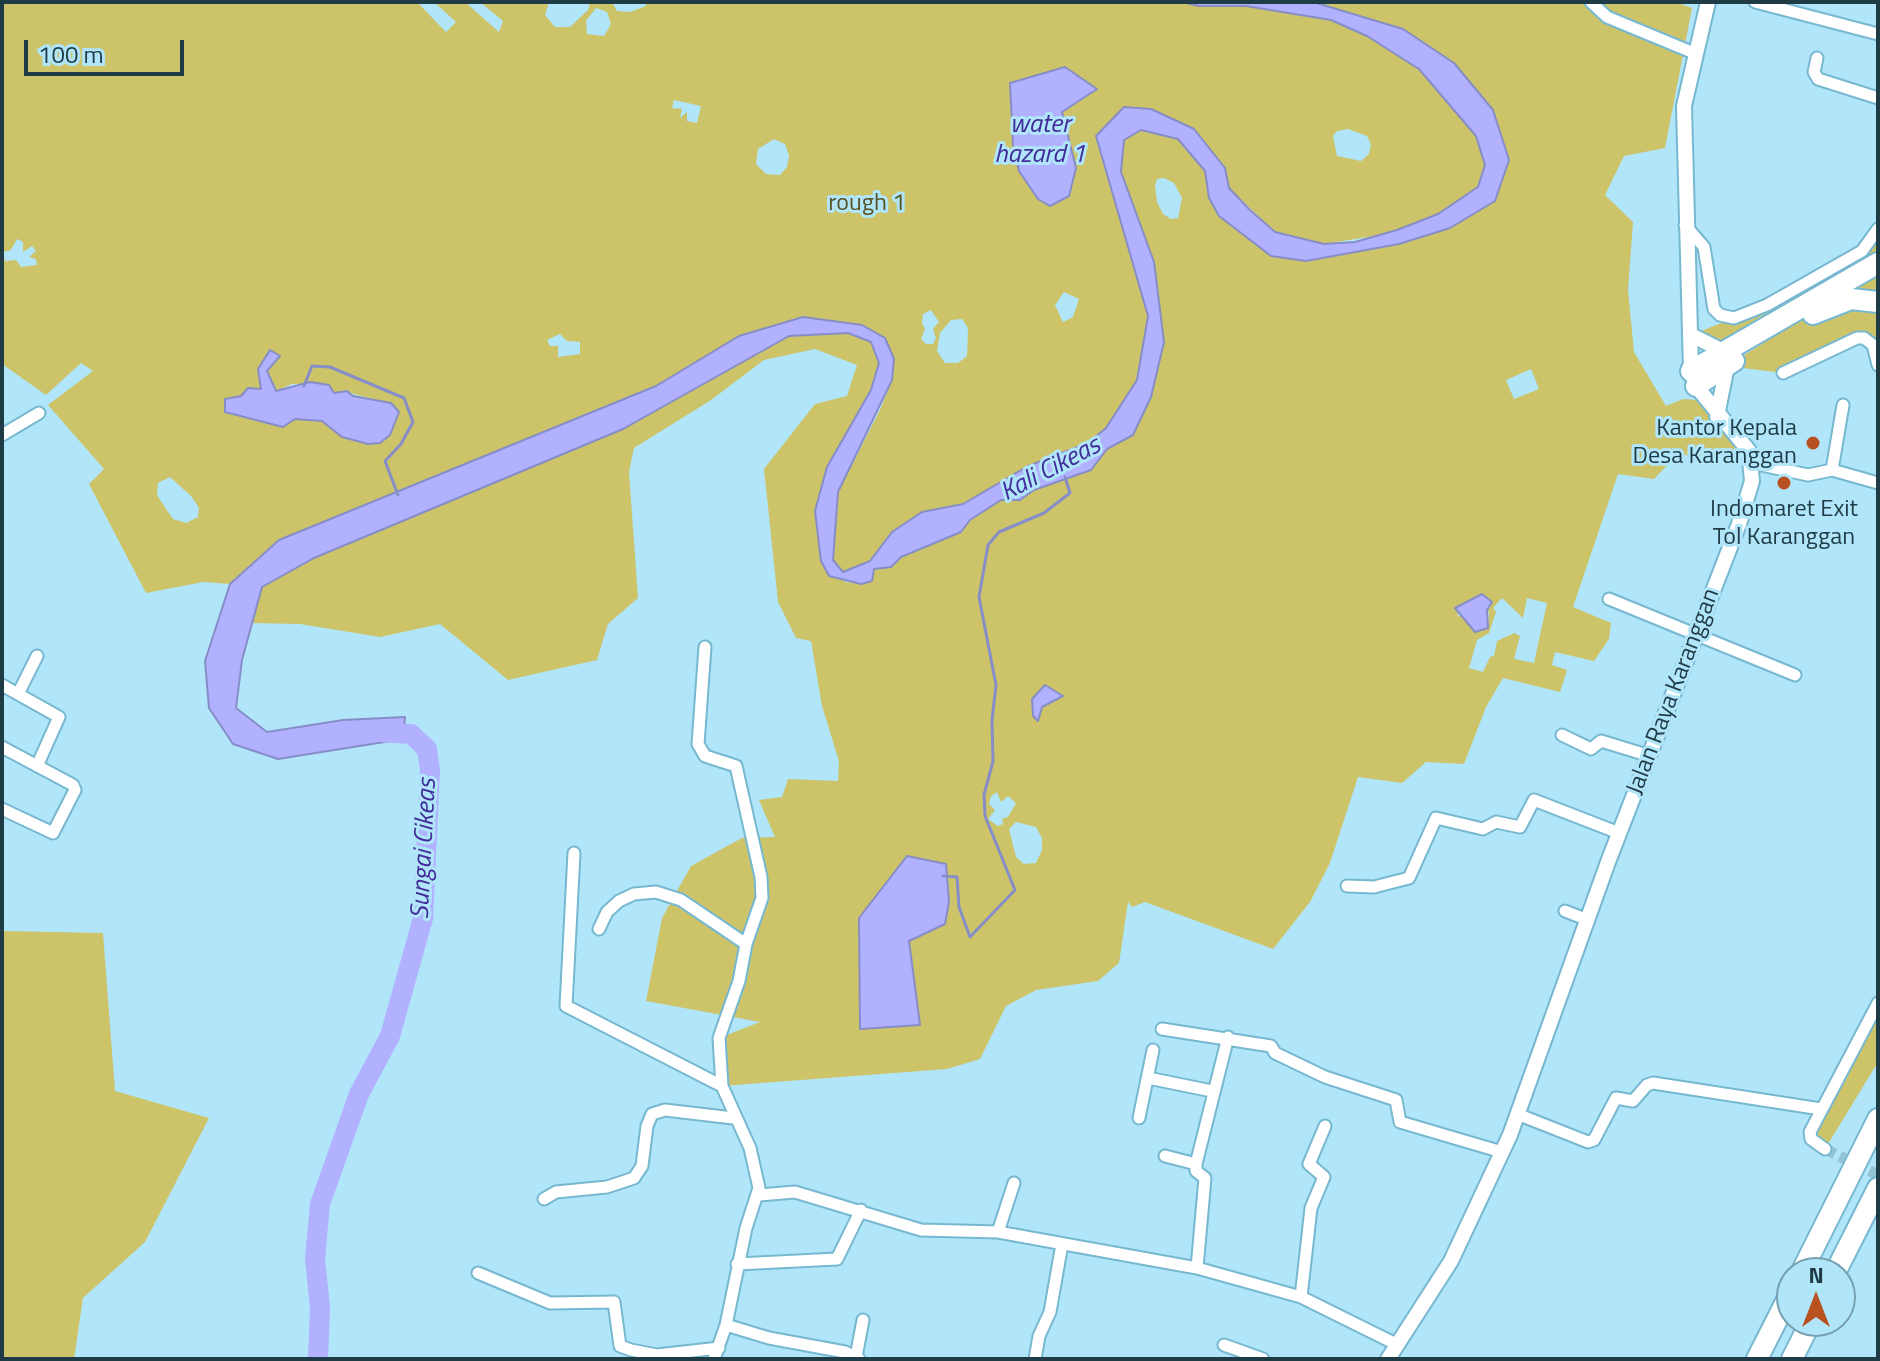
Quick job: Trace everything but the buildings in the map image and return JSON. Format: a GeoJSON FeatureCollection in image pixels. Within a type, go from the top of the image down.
{"type":"FeatureCollection","features":[{"type":"Feature","properties":{"kind":"highway"},"geometry":{"type":"LineString","coordinates":[[1693,379],[1878,263]]}},
{"type":"Feature","properties":{"kind":"highway"},"geometry":{"type":"LineString","coordinates":[[1726,359],[1839,301],[1878,302]]}},
{"type":"Feature","properties":{"kind":"highway"},"geometry":{"type":"LineString","coordinates":[[1809,1257],[1878,1119]]}},
{"type":"Feature","properties":{"kind":"highway"},"geometry":{"type":"LineString","coordinates":[[1843,1257],[1878,1188]]}},
{"type":"Feature","properties":{"kind":"highway"},"geometry":{"type":"LineString","coordinates":[[1757,1359],[1776,1322]]}},
{"type":"Feature","properties":{"kind":"highway"},"geometry":{"type":"LineString","coordinates":[[1792,1359],[1803,1337]]}},
{"type":"Feature","properties":{"kind":"street"},"geometry":{"type":"LineString","coordinates":[[1591,2],[1607,17],[1694,53]]}},
{"type":"Feature","properties":{"kind":"street"},"geometry":{"type":"LineString","coordinates":[[1708,2],[1684,106],[1685,224],[1693,379],[1717,416],[1741,439],[1752,463],[1808,475],[1832,470],[1878,483]]}},
{"type":"Feature","properties":{"kind":"street"},"geometry":{"type":"LineString","coordinates":[[1755,2],[1878,34]]}},
{"type":"Feature","properties":{"kind":"street"},"geometry":{"type":"LineString","coordinates":[[1817,58],[1814,72],[1818,79],[1878,98]]}},
{"type":"Feature","properties":{"kind":"street"},"geometry":{"type":"LineString","coordinates":[[1685,224],[1704,247],[1714,309],[1720,315],[1734,318],[1767,305],[1862,251],[1878,229]]}},
{"type":"Feature","properties":{"kind":"street"},"geometry":{"type":"LineString","coordinates":[[1691,335],[1726,359],[1717,416]]}},
{"type":"Feature","properties":{"kind":"street"},"geometry":{"type":"LineString","coordinates":[[1783,373],[1857,338],[1864,338],[1873,345],[1878,365]]}},
{"type":"Feature","properties":{"kind":"street"},"geometry":{"type":"LineString","coordinates":[[1832,470],[1843,405]]}},
{"type":"Feature","properties":{"kind":"street"},"geometry":{"type":"LineString","coordinates":[[2,435],[39,413]]}},
{"type":"Feature","properties":{"kind":"street","name":"Jalan Raya Karanggan"},"geometry":{"type":"LineString","coordinates":[[1388,1359],[1451,1261],[1502,1152],[1619,833],[1739,524],[1752,481],[1752,463]]}},
{"type":"Feature","properties":{"kind":"street"},"geometry":{"type":"LineString","coordinates":[[1609,599],[1795,675]]}},
{"type":"Feature","properties":{"kind":"street"},"geometry":{"type":"LineString","coordinates":[[478,1273],[550,1303],[614,1302],[620,1346],[631,1350],[657,1355],[716,1353],[726,1325],[737,1264],[759,1195],[750,1148],[733,1118],[722,1086],[719,1038],[762,898],[761,877],[736,766],[705,756],[698,744],[705,647]]}},
{"type":"Feature","properties":{"kind":"street"},"geometry":{"type":"LineString","coordinates":[[18,694],[37,656]]}},
{"type":"Feature","properties":{"kind":"street"},"geometry":{"type":"LineString","coordinates":[[2,685],[59,717],[37,766]]}},
{"type":"Feature","properties":{"kind":"street"},"geometry":{"type":"LineString","coordinates":[[1562,735],[1591,749],[1601,741],[1650,756]]}},
{"type":"Feature","properties":{"kind":"street"},"geometry":{"type":"LineString","coordinates":[[2,747],[73,785],[75,790],[57,830],[47,833],[2,809]]}},
{"type":"Feature","properties":{"kind":"street"},"geometry":{"type":"LineString","coordinates":[[1347,886],[1374,887],[1409,878],[1437,818],[1483,829],[1496,822],[1520,827],[1534,800],[1619,833]]}},
{"type":"Feature","properties":{"kind":"street"},"geometry":{"type":"LineString","coordinates":[[574,853],[566,1006],[722,1086]]}},
{"type":"Feature","properties":{"kind":"street"},"geometry":{"type":"LineString","coordinates":[[599,929],[607,912],[619,901],[634,894],[656,892],[681,900],[746,944]]}},
{"type":"Feature","properties":{"kind":"street"},"geometry":{"type":"LineString","coordinates":[[1565,911],[1588,920]]}},
{"type":"Feature","properties":{"kind":"street"},"geometry":{"type":"LineString","coordinates":[[1825,1149],[1810,1136],[1821,1109],[1878,1003]]}},
{"type":"Feature","properties":{"kind":"street"},"geometry":{"type":"LineString","coordinates":[[1162,1029],[1271,1046],[1275,1053],[1331,1080],[1392,1098],[1398,1104],[1400,1122],[1502,1152]]}},
{"type":"Feature","properties":{"kind":"street"},"geometry":{"type":"LineString","coordinates":[[1197,1268],[1205,1178],[1196,1171],[1196,1164],[1228,1037]]}},
{"type":"Feature","properties":{"kind":"street"},"geometry":{"type":"LineString","coordinates":[[1139,1118],[1153,1050]]}},
{"type":"Feature","properties":{"kind":"street"},"geometry":{"type":"LineString","coordinates":[[1148,1078],[1212,1091]]}},
{"type":"Feature","properties":{"kind":"street"},"geometry":{"type":"LineString","coordinates":[[1517,1114],[1588,1142],[1594,1140],[1616,1098],[1633,1101],[1647,1085],[1653,1083],[1821,1109]]}},
{"type":"Feature","properties":{"kind":"street"},"geometry":{"type":"LineString","coordinates":[[544,1199],[556,1192],[607,1187],[634,1178],[642,1166],[647,1126],[652,1114],[665,1110],[733,1118]]}},
{"type":"Feature","properties":{"kind":"street"},"geometry":{"type":"LineString","coordinates":[[1301,1297],[1311,1208],[1324,1177],[1309,1164],[1325,1126]]}},
{"type":"Feature","properties":{"kind":"street"},"geometry":{"type":"LineString","coordinates":[[1165,1156],[1196,1164]]}},
{"type":"Feature","properties":{"kind":"street"},"geometry":{"type":"LineString","coordinates":[[998,1232],[1014,1183]]}},
{"type":"Feature","properties":{"kind":"street"},"geometry":{"type":"LineString","coordinates":[[759,1195],[795,1192],[921,1230],[998,1232],[1197,1268],[1301,1297],[1398,1345]]}},
{"type":"Feature","properties":{"kind":"street"},"geometry":{"type":"LineString","coordinates":[[737,1264],[837,1259],[861,1210]]}},
{"type":"Feature","properties":{"kind":"street"},"geometry":{"type":"LineString","coordinates":[[1035,1359],[1051,1306],[1062,1244]]}},
{"type":"Feature","properties":{"kind":"street"},"geometry":{"type":"LineString","coordinates":[[726,1325],[850,1357],[863,1320]]}},
{"type":"Feature","properties":{"kind":"street"},"geometry":{"type":"LineString","coordinates":[[1224,1345],[1263,1359]]}},
{"type":"Feature","properties":{"kind":"green space","name":"rough 1"},"geometry":{"type":"Polygon","coordinates":[[[2,2],[417,2],[446,32],[456,22],[434,2],[465,2],[499,32],[503,21],[480,2],[549,2],[545,15],[555,27],[570,27],[588,10],[590,2],[612,2],[617,11],[630,12],[646,6],[646,2],[1182,2],[1199,6],[1246,6],[1331,20],[1367,36],[1419,69],[1476,136],[1485,165],[1478,187],[1438,214],[1386,234],[1324,244],[1275,232],[1229,188],[1225,168],[1151,109],[1096,137],[1148,316],[1137,380],[1106,428],[1088,444],[1028,466],[963,504],[922,512],[870,561],[843,572],[833,560],[838,492],[880,410],[892,380],[893,359],[885,338],[803,317],[739,336],[656,386],[279,540],[230,584],[203,582],[146,593],[89,484],[104,469],[48,405],[93,371],[81,363],[46,395],[2,364],[2,2]],[[596,8],[586,21],[587,34],[604,36],[611,24],[607,12],[596,8]],[[1010,83],[1065,127],[1062,112],[1096,89],[1010,83]],[[674,100],[672,108],[682,109],[680,118],[687,112],[687,121],[697,123],[701,106],[674,100]],[[1348,129],[1337,131],[1333,136],[1337,156],[1361,161],[1369,154],[1371,144],[1367,136],[1348,129]],[[774,139],[758,149],[756,164],[766,174],[780,175],[787,167],[789,156],[785,144],[774,139]],[[17,239],[11,250],[3,252],[5,261],[16,260],[21,267],[37,265],[36,259],[29,257],[36,251],[32,246],[23,252],[23,242],[17,239]],[[1064,292],[1055,305],[1063,322],[1073,317],[1079,299],[1064,292]],[[931,310],[923,314],[925,329],[921,339],[926,344],[933,344],[936,338],[933,329],[939,322],[931,310]],[[962,319],[951,320],[940,333],[937,351],[945,363],[958,363],[967,356],[968,328],[962,319]],[[560,334],[547,340],[550,346],[558,346],[558,357],[580,354],[580,342],[567,341],[560,334]],[[276,362],[258,369],[261,389],[248,388],[225,412],[283,427],[295,419],[322,421],[342,437],[368,444],[396,419],[399,412],[384,402],[343,391],[334,393],[322,384],[292,384],[276,391],[266,371],[276,362]],[[170,477],[158,483],[157,495],[173,519],[186,523],[198,517],[199,508],[170,477]]]}},
{"type":"Feature","properties":{"kind":"green space"},"geometry":{"type":"Polygon","coordinates":[[[1313,2],[1675,2],[1692,8],[1665,148],[1624,156],[1605,195],[1633,222],[1628,290],[1634,352],[1666,406],[1683,399],[1698,400],[1722,422],[1744,457],[1677,455],[1654,479],[1618,474],[1573,607],[1611,623],[1609,639],[1594,661],[1555,652],[1552,665],[1567,670],[1560,692],[1503,678],[1486,707],[1464,764],[1426,762],[1402,783],[1358,777],[1330,863],[1310,902],[1273,949],[1145,902],[1132,907],[1128,902],[1119,963],[1098,981],[1036,990],[1006,1006],[980,1059],[947,1069],[722,1086],[719,1038],[760,1022],[646,1001],[662,918],[691,866],[742,838],[775,837],[759,800],[782,797],[788,779],[838,781],[839,761],[822,706],[811,641],[796,638],[778,602],[764,469],[815,404],[847,396],[857,365],[815,349],[764,360],[711,400],[634,448],[629,472],[638,598],[608,624],[597,660],[508,680],[440,624],[380,637],[300,624],[250,623],[262,587],[314,558],[623,429],[789,336],[848,333],[871,342],[879,363],[871,390],[815,511],[821,561],[845,582],[861,584],[874,569],[891,567],[901,557],[961,532],[970,520],[1001,500],[1020,500],[1034,490],[1091,470],[1107,449],[1133,435],[1151,397],[1164,342],[1154,262],[1121,172],[1124,140],[1141,130],[1178,139],[1205,171],[1209,198],[1271,256],[1306,261],[1399,244],[1495,201],[1493,110],[1454,63],[1403,29],[1313,2]],[[1164,178],[1157,179],[1157,202],[1163,214],[1171,219],[1178,218],[1182,198],[1174,183],[1164,178]],[[1531,369],[1506,380],[1514,399],[1539,389],[1531,369]],[[1479,597],[1462,606],[1457,615],[1488,628],[1489,612],[1479,597]],[[1502,598],[1493,608],[1496,612],[1489,633],[1477,640],[1469,668],[1483,672],[1490,657],[1494,656],[1497,641],[1514,633],[1520,636],[1514,659],[1534,663],[1547,603],[1527,598],[1523,618],[1502,598]],[[997,792],[991,796],[989,804],[995,810],[988,819],[998,826],[1003,824],[1002,819],[1008,817],[1016,803],[1008,796],[1001,802],[997,792]],[[1016,822],[1009,829],[1016,857],[1024,864],[1036,863],[1042,850],[1042,838],[1036,827],[1016,822]],[[883,891],[859,918],[920,1024],[909,940],[945,924],[883,891]]]}},
{"type":"Feature","properties":{"kind":"green space"},"geometry":{"type":"Polygon","coordinates":[[[1878,229],[1878,365],[1864,338],[1783,373],[1727,366],[1798,321],[1838,302],[1725,352],[1691,335],[1767,305],[1862,251],[1878,229]]]}},
{"type":"Feature","properties":{"kind":"green space"},"geometry":{"type":"Polygon","coordinates":[[[2,931],[103,933],[115,1091],[209,1118],[145,1242],[83,1298],[74,1359],[2,1359],[2,931]]]}},
{"type":"Feature","properties":{"kind":"green space"},"geometry":{"type":"Polygon","coordinates":[[[1878,1003],[1878,1062],[1825,1149],[1810,1132],[1878,1003]]]}},
{"type":"Feature","properties":{"kind":"water","name":"Kali Cikeas"},"geometry":{"type":"Polygon","coordinates":[[[1182,2],[1313,2],[1403,29],[1454,63],[1493,110],[1509,160],[1495,201],[1450,228],[1399,244],[1306,261],[1271,256],[1219,216],[1209,198],[1205,171],[1178,139],[1141,130],[1124,140],[1121,172],[1154,262],[1164,342],[1151,397],[1133,435],[1107,449],[1091,470],[1034,490],[1020,500],[1001,500],[970,520],[961,532],[901,557],[891,567],[874,569],[872,581],[861,584],[829,576],[821,561],[815,511],[827,467],[871,390],[879,363],[871,342],[848,333],[789,336],[623,429],[314,558],[262,587],[242,660],[236,708],[267,732],[343,720],[405,717],[403,739],[278,759],[233,744],[209,708],[205,661],[230,584],[279,540],[656,386],[739,336],[803,317],[862,325],[885,338],[894,359],[892,380],[838,492],[833,560],[843,572],[870,561],[892,532],[922,512],[963,504],[1028,466],[1088,443],[1106,428],[1137,380],[1148,316],[1096,136],[1124,107],[1151,109],[1194,129],[1225,168],[1229,188],[1250,210],[1275,232],[1324,244],[1355,242],[1397,230],[1438,214],[1478,187],[1485,165],[1476,136],[1419,69],[1367,36],[1331,20],[1246,6],[1199,6],[1182,2]]]}},
{"type":"Feature","properties":{"kind":"water","name":"water hazard 1"},"geometry":{"type":"Polygon","coordinates":[[[1065,67],[1097,89],[1062,112],[1076,168],[1069,196],[1050,206],[1038,199],[1019,171],[1013,145],[1010,83],[1065,67]]]}},
{"type":"Feature","properties":{"kind":"water"},"geometry":{"type":"Polygon","coordinates":[[[270,350],[280,356],[267,371],[276,391],[310,382],[329,385],[334,393],[347,391],[353,396],[391,403],[399,412],[390,435],[380,443],[368,444],[342,437],[322,421],[295,419],[283,427],[225,412],[225,399],[241,396],[248,388],[261,389],[258,369],[270,350]]]}},
{"type":"Feature","properties":{"kind":"water"},"geometry":{"type":"Polygon","coordinates":[[[1482,594],[1492,602],[1487,610],[1488,628],[1475,632],[1455,608],[1482,594]]]}},
{"type":"Feature","properties":{"kind":"water"},"geometry":{"type":"Polygon","coordinates":[[[1045,685],[1063,696],[1042,707],[1038,721],[1033,716],[1032,699],[1045,685]]]}},
{"type":"Feature","properties":{"kind":"water"},"geometry":{"type":"Polygon","coordinates":[[[907,856],[946,864],[949,902],[945,924],[909,941],[920,1025],[860,1029],[859,918],[907,856]]]}},
{"type":"Feature","properties":{"kind":"waterway"},"geometry":{"type":"LineString","coordinates":[[304,386],[312,366],[330,367],[404,398],[413,422],[401,444],[385,461],[398,495]]}},
{"type":"Feature","properties":{"kind":"waterway","name":"Kali Cikeas"},"geometry":{"type":"LineString","coordinates":[[943,876],[957,877],[959,907],[970,937],[1015,890],[985,816],[984,795],[993,761],[992,720],[996,685],[979,597],[988,545],[999,532],[1044,513],[1070,493],[1065,477]]}},
{"type":"Feature","properties":{"kind":"waterway","name":"Sungai Cikeas"},"geometry":{"type":"LineString","coordinates":[[318,1359],[320,1307],[315,1259],[320,1204],[359,1094],[390,1036],[423,918],[430,770],[427,749],[411,734],[379,732]]}},
{"type":"Feature","properties":{"kind":"tunnel"},"geometry":{"type":"LineString","coordinates":[[1825,1149],[1878,1175]]}},
{"type":"Feature","properties":{"kind":"place","name":"Kantor Kepala Desa Karanggan"},"geometry":{"type":"Point","coordinates":[1813,443]}},
{"type":"Feature","properties":{"kind":"place","name":"Indomaret Exit Tol Karanggan"},"geometry":{"type":"Point","coordinates":[1784,483]}}]}
